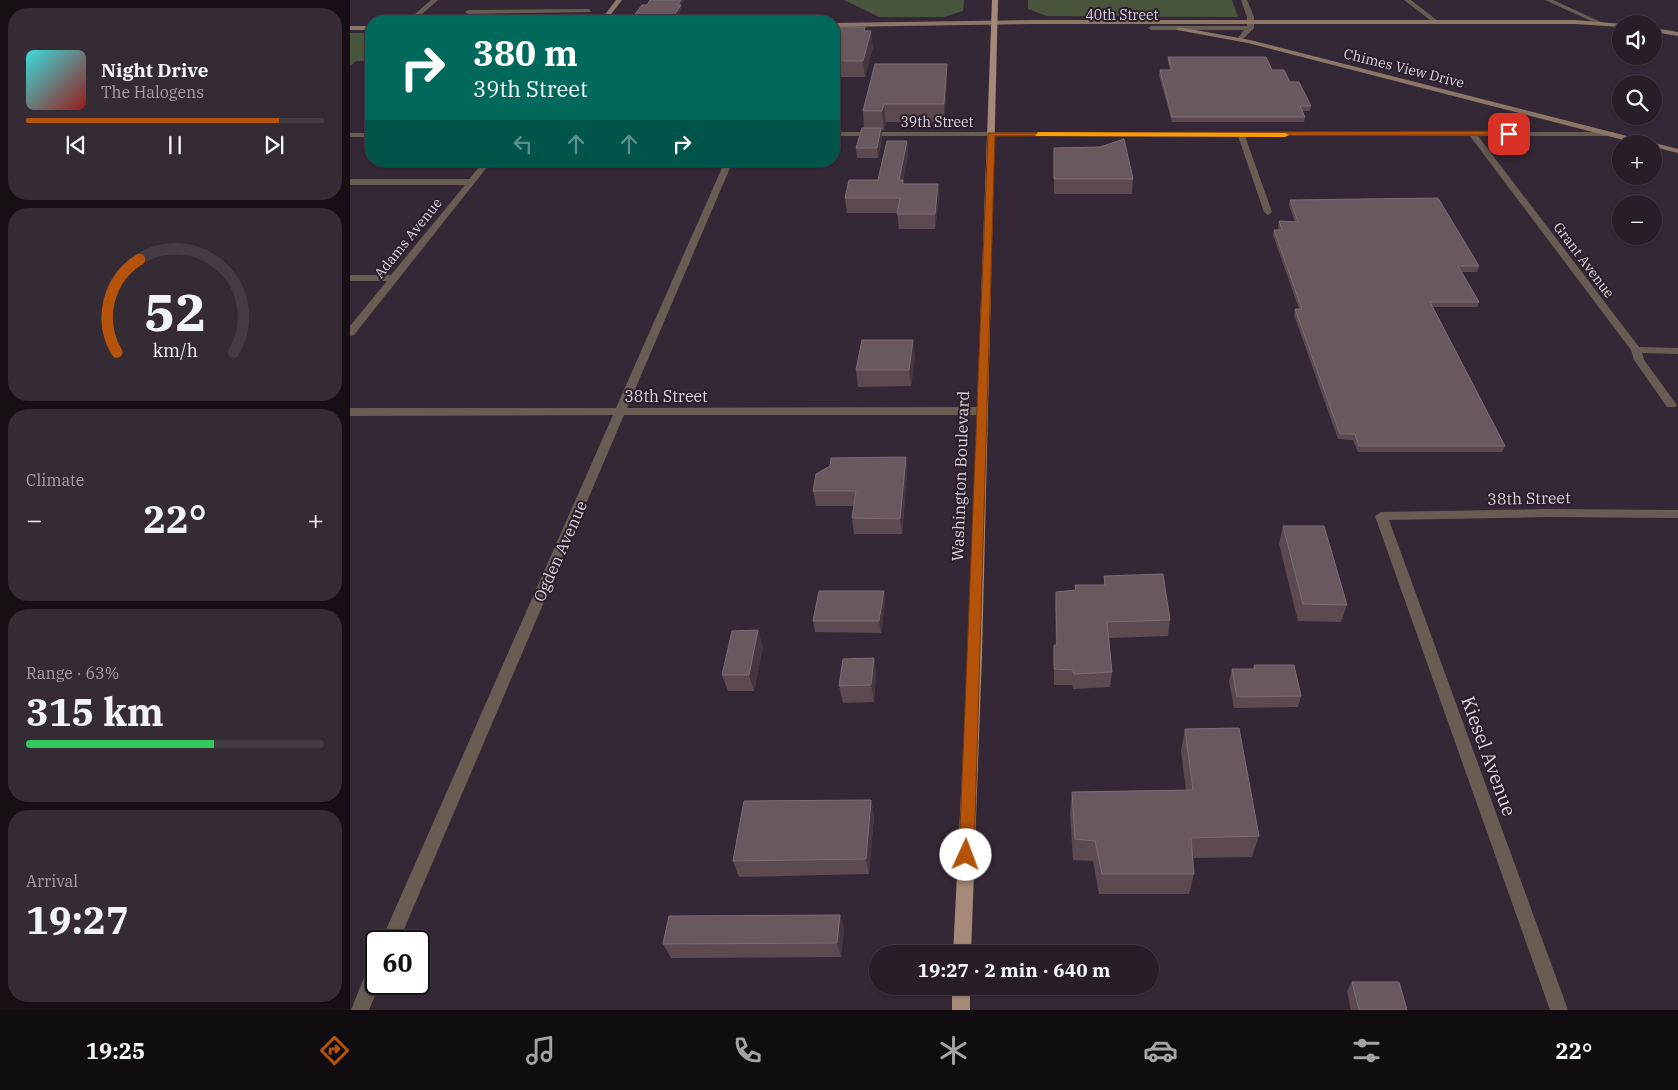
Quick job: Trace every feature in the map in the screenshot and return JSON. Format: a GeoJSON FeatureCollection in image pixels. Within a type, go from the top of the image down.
{"type":"FeatureCollection","features":[{"type":"Feature","properties":{"kind":"main road"},"geometry":{"type":"LineString","coordinates":[[608,15],[619,0]]}},
{"type":"Feature","properties":{"kind":"main road","name":"Washington Boulevard"},"geometry":{"type":"LineString","coordinates":[[962,945],[995,0]]}},
{"type":"Feature","properties":{"kind":"main road","name":"40th Street"},"geometry":{"type":"LineString","coordinates":[[840,25],[1030,22],[1251,26],[1436,22],[1612,24]]}},
{"type":"Feature","properties":{"kind":"main road","name":"40th Street"},"geometry":{"type":"LineString","coordinates":[[994,24],[1022,28],[1151,28]]}},
{"type":"Feature","properties":{"kind":"main road"},"geometry":{"type":"LineString","coordinates":[[350,28],[365,28]]}},
{"type":"Feature","properties":{"kind":"main road","name":"Chimes View Drive"},"geometry":{"type":"LineString","coordinates":[[1151,28],[1194,31],[1240,39],[1614,135]]}},
{"type":"Feature","properties":{"kind":"main road"},"geometry":{"type":"LineString","coordinates":[[1662,31],[1678,34]]}},
{"type":"Feature","properties":{"kind":"main road"},"geometry":{"type":"LineString","coordinates":[[1662,147],[1678,151]]}},
{"type":"Feature","properties":{"kind":"main road"},"geometry":{"type":"LineString","coordinates":[[961,995],[961,1010]]}},
{"type":"Feature","properties":{"kind":"street"},"geometry":{"type":"LineString","coordinates":[[417,15],[435,0]]}},
{"type":"Feature","properties":{"kind":"street"},"geometry":{"type":"LineString","coordinates":[[1240,39],[1251,26],[1244,0]]}},
{"type":"Feature","properties":{"kind":"street"},"geometry":{"type":"LineString","coordinates":[[1408,0],[1436,22]]}},
{"type":"Feature","properties":{"kind":"street"},"geometry":{"type":"LineString","coordinates":[[1548,0],[1600,23]]}},
{"type":"Feature","properties":{"kind":"street"},"geometry":{"type":"LineString","coordinates":[[498,12],[503,6]]}},
{"type":"Feature","properties":{"kind":"street"},"geometry":{"type":"LineString","coordinates":[[468,12],[571,8],[589,11]]}},
{"type":"Feature","properties":{"kind":"street","name":"40th Street"},"geometry":{"type":"LineString","coordinates":[[1151,28],[1251,26]]}},
{"type":"Feature","properties":{"kind":"street","name":"39th Street"},"geometry":{"type":"LineString","coordinates":[[840,134],[1610,134]]}},
{"type":"Feature","properties":{"kind":"street","name":"Grant Avenue"},"geometry":{"type":"LineString","coordinates":[[1472,134],[1636,350],[1639,360],[1671,405]]}},
{"type":"Feature","properties":{"kind":"street"},"geometry":{"type":"LineString","coordinates":[[350,135],[365,135]]}},
{"type":"Feature","properties":{"kind":"street"},"geometry":{"type":"LineString","coordinates":[[1241,135],[1268,212]]}},
{"type":"Feature","properties":{"kind":"street","name":"Adams Avenue"},"geometry":{"type":"LineString","coordinates":[[350,333],[483,167]]}},
{"type":"Feature","properties":{"kind":"street","name":"Ogden Avenue"},"geometry":{"type":"LineString","coordinates":[[395,930],[726,167]]}},
{"type":"Feature","properties":{"kind":"street"},"geometry":{"type":"LineString","coordinates":[[350,182],[470,182]]}},
{"type":"Feature","properties":{"kind":"street"},"geometry":{"type":"LineString","coordinates":[[350,278],[394,278]]}},
{"type":"Feature","properties":{"kind":"street"},"geometry":{"type":"LineString","coordinates":[[1636,350],[1678,351]]}},
{"type":"Feature","properties":{"kind":"street","name":"38th Street"},"geometry":{"type":"LineString","coordinates":[[350,412],[982,411]]}},
{"type":"Feature","properties":{"kind":"street","name":"38th Street"},"geometry":{"type":"LineString","coordinates":[[1381,516],[1548,513],[1678,514]]}},
{"type":"Feature","properties":{"kind":"street","name":"Kiesel Avenue"},"geometry":{"type":"LineString","coordinates":[[1381,516],[1559,1010]]}},
{"type":"Feature","properties":{"kind":"street"},"geometry":{"type":"LineString","coordinates":[[360,1010],[366,995]]}},
{"type":"Feature","properties":{"kind":"green space"},"geometry":{"type":"Polygon","coordinates":[[[844,0],[964,0],[963,11],[944,17],[879,17],[844,0]]]}},
{"type":"Feature","properties":{"kind":"green space"},"geometry":{"type":"Polygon","coordinates":[[[1028,0],[1232,0],[1238,17],[1047,16],[1028,9],[1028,0]]]}},
{"type":"Feature","properties":{"kind":"green space"},"geometry":{"type":"Polygon","coordinates":[[[350,33],[365,33],[365,61],[356,61],[350,66],[350,33]]]}},
{"type":"Feature","properties":{"kind":"building"},"geometry":{"type":"Polygon","coordinates":[[[650,0],[681,0],[678,5],[681,5],[674,15],[634,15],[642,5],[647,5],[650,0]]]}},
{"type":"Feature","properties":{"kind":"building"},"geometry":{"type":"Polygon","coordinates":[[[840,27],[865,27],[864,31],[871,31],[863,61],[840,61],[840,27]]]}},
{"type":"Feature","properties":{"kind":"building"},"geometry":{"type":"Polygon","coordinates":[[[1168,57],[1266,57],[1272,70],[1284,70],[1290,82],[1299,82],[1311,106],[1300,106],[1305,117],[1172,117],[1160,70],[1172,70],[1168,57]]]}},
{"type":"Feature","properties":{"kind":"building"},"geometry":{"type":"Polygon","coordinates":[[[875,64],[947,64],[944,104],[884,104],[882,111],[863,111],[875,64]]]}},
{"type":"Feature","properties":{"kind":"building"},"geometry":{"type":"Polygon","coordinates":[[[862,128],[881,128],[877,148],[856,148],[862,128]]]}},
{"type":"Feature","properties":{"kind":"building"},"geometry":{"type":"Polygon","coordinates":[[[1124,139],[1133,179],[1054,179],[1054,148],[1100,147],[1124,139]]]}},
{"type":"Feature","properties":{"kind":"building"},"geometry":{"type":"Polygon","coordinates":[[[887,141],[907,141],[899,180],[903,180],[903,184],[938,184],[935,214],[897,214],[900,198],[845,198],[849,180],[878,180],[887,141]]]}},
{"type":"Feature","properties":{"kind":"building"},"geometry":{"type":"Polygon","coordinates":[[[1438,198],[1479,266],[1458,266],[1479,302],[1430,302],[1505,446],[1359,446],[1355,434],[1340,434],[1295,309],[1302,309],[1274,230],[1282,230],[1279,221],[1298,222],[1290,200],[1438,198]]]}},
{"type":"Feature","properties":{"kind":"building"},"geometry":{"type":"Polygon","coordinates":[[[862,340],[913,340],[909,370],[856,370],[862,340]]]}},
{"type":"Feature","properties":{"kind":"building"},"geometry":{"type":"Polygon","coordinates":[[[906,457],[900,519],[852,518],[856,491],[813,491],[816,474],[830,466],[831,458],[906,457]]]}},
{"type":"Feature","properties":{"kind":"building"},"geometry":{"type":"Polygon","coordinates":[[[1283,526],[1324,526],[1347,605],[1303,604],[1283,526]]]}},
{"type":"Feature","properties":{"kind":"building"},"geometry":{"type":"Polygon","coordinates":[[[1163,574],[1170,620],[1107,622],[1112,672],[1074,674],[1073,670],[1054,669],[1054,645],[1057,645],[1056,592],[1076,590],[1075,585],[1105,585],[1104,576],[1163,574]]]}},
{"type":"Feature","properties":{"kind":"building"},"geometry":{"type":"Polygon","coordinates":[[[819,591],[884,591],[879,621],[813,621],[819,591]]]}},
{"type":"Feature","properties":{"kind":"building"},"geometry":{"type":"Polygon","coordinates":[[[758,630],[749,675],[722,675],[732,631],[758,630]]]}},
{"type":"Feature","properties":{"kind":"building"},"geometry":{"type":"Polygon","coordinates":[[[874,658],[871,685],[839,686],[843,659],[874,658]]]}},
{"type":"Feature","properties":{"kind":"building"},"geometry":{"type":"Polygon","coordinates":[[[1254,665],[1294,665],[1301,696],[1237,697],[1232,669],[1255,669],[1254,665]]]}},
{"type":"Feature","properties":{"kind":"building"},"geometry":{"type":"Polygon","coordinates":[[[1239,728],[1259,836],[1191,838],[1194,874],[1102,874],[1095,841],[1075,839],[1072,792],[1193,790],[1185,729],[1239,728]]]}},
{"type":"Feature","properties":{"kind":"building"},"geometry":{"type":"Polygon","coordinates":[[[871,800],[866,859],[733,861],[744,801],[871,800]]]}},
{"type":"Feature","properties":{"kind":"building"},"geometry":{"type":"Polygon","coordinates":[[[840,915],[837,943],[663,944],[669,916],[840,915]]]}},
{"type":"Feature","properties":{"kind":"building"},"geometry":{"type":"Polygon","coordinates":[[[1352,982],[1399,982],[1407,1010],[1359,1010],[1352,982]]]}},
{"type":"Feature","properties":{"kind":"slow traffic"},"geometry":{"type":"LineString","coordinates":[[1038,134],[1285,135]]}},
{"type":"Feature","properties":{"kind":"route"},"geometry":{"type":"LineString","coordinates":[[966,855],[975,655],[991,134],[1509,134]]}}]}
